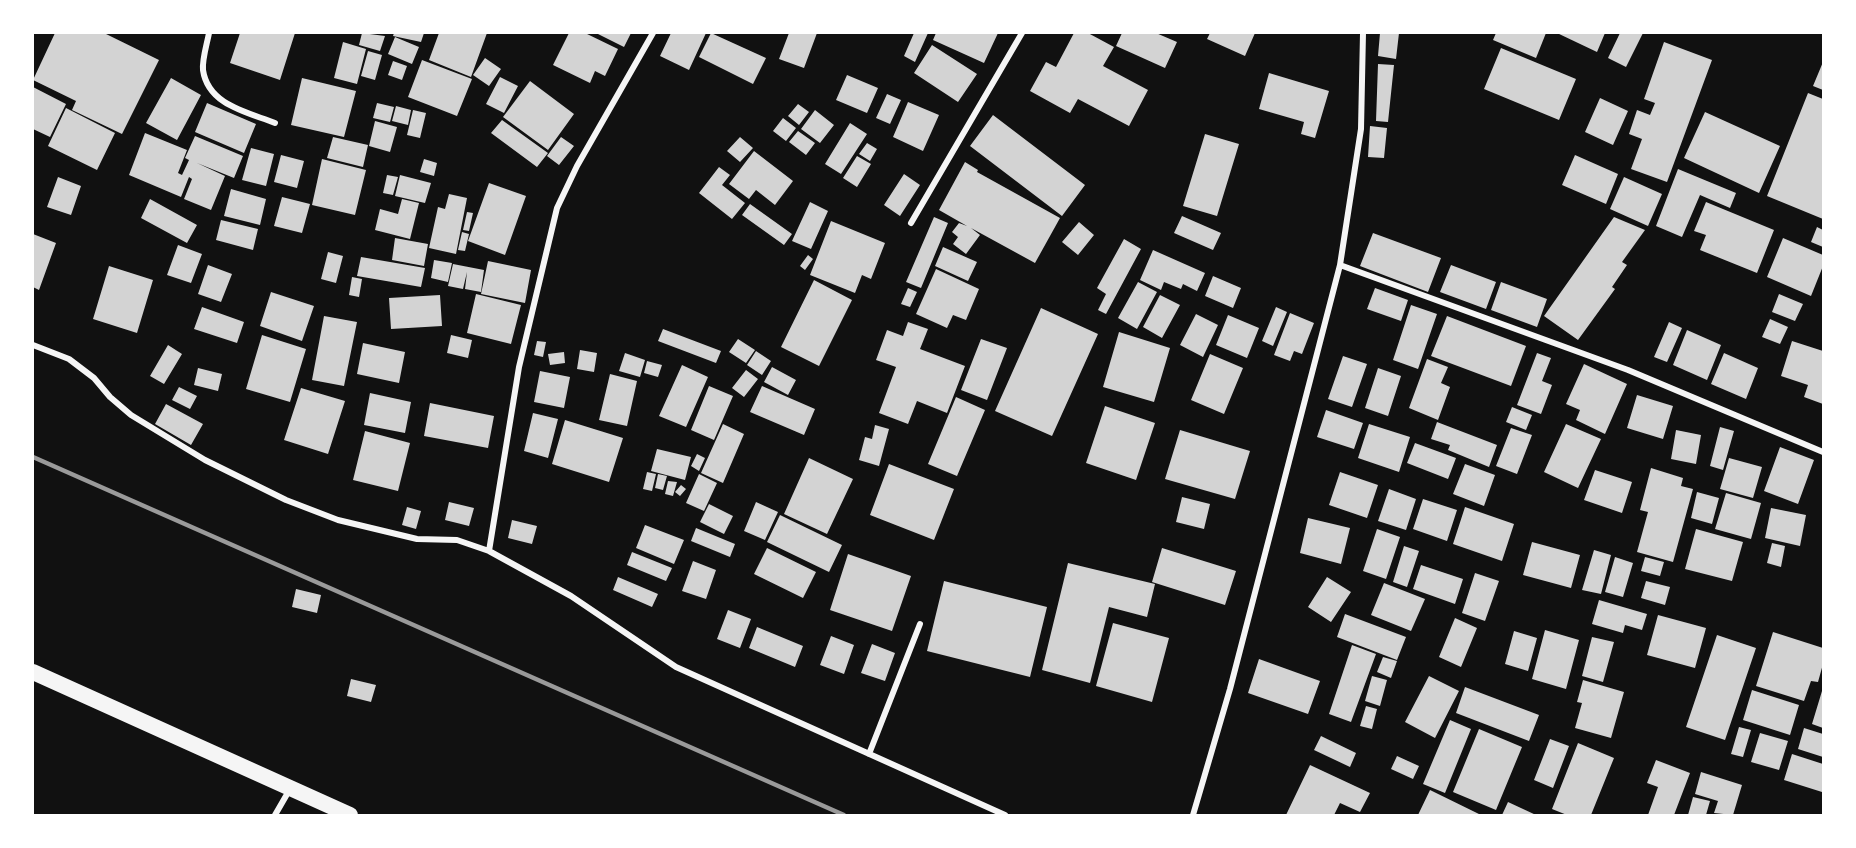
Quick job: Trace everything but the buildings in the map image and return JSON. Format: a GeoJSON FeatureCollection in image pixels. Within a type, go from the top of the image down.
{"type":"FeatureCollection","features":[{"type":"Feature","properties":{"kind":"highway"},"geometry":{"type":"LineString","coordinates":[[33,672],[350,815]]}},
{"type":"Feature","properties":{"kind":"street"},"geometry":{"type":"LineString","coordinates":[[209,33],[203,68],[208,87],[219,100],[275,123]]}},
{"type":"Feature","properties":{"kind":"street"},"geometry":{"type":"LineString","coordinates":[[489,551],[519,367],[557,208],[577,166],[653,33]]}},
{"type":"Feature","properties":{"kind":"street"},"geometry":{"type":"LineString","coordinates":[[911,224],[1022,33]]}},
{"type":"Feature","properties":{"kind":"street"},"geometry":{"type":"LineString","coordinates":[[1193,815],[1230,689],[1340,265],[1360,129],[1363,33]]}},
{"type":"Feature","properties":{"kind":"street"},"geometry":{"type":"LineString","coordinates":[[1340,265],[1628,370],[1823,452]]}},
{"type":"Feature","properties":{"kind":"street"},"geometry":{"type":"LineString","coordinates":[[33,345],[69,359],[94,378],[110,398],[131,415],[205,460],[286,500],[338,520],[417,539],[456,540],[489,551],[570,596],[676,667],[1005,815]]}},
{"type":"Feature","properties":{"kind":"street"},"geometry":{"type":"LineString","coordinates":[[869,754],[920,624]]}},
{"type":"Feature","properties":{"kind":"street"},"geometry":{"type":"LineString","coordinates":[[275,815],[290,789]]}},
{"type":"Feature","properties":{"kind":"railway"},"geometry":{"type":"LineString","coordinates":[[33,457],[844,815]]}}]}
